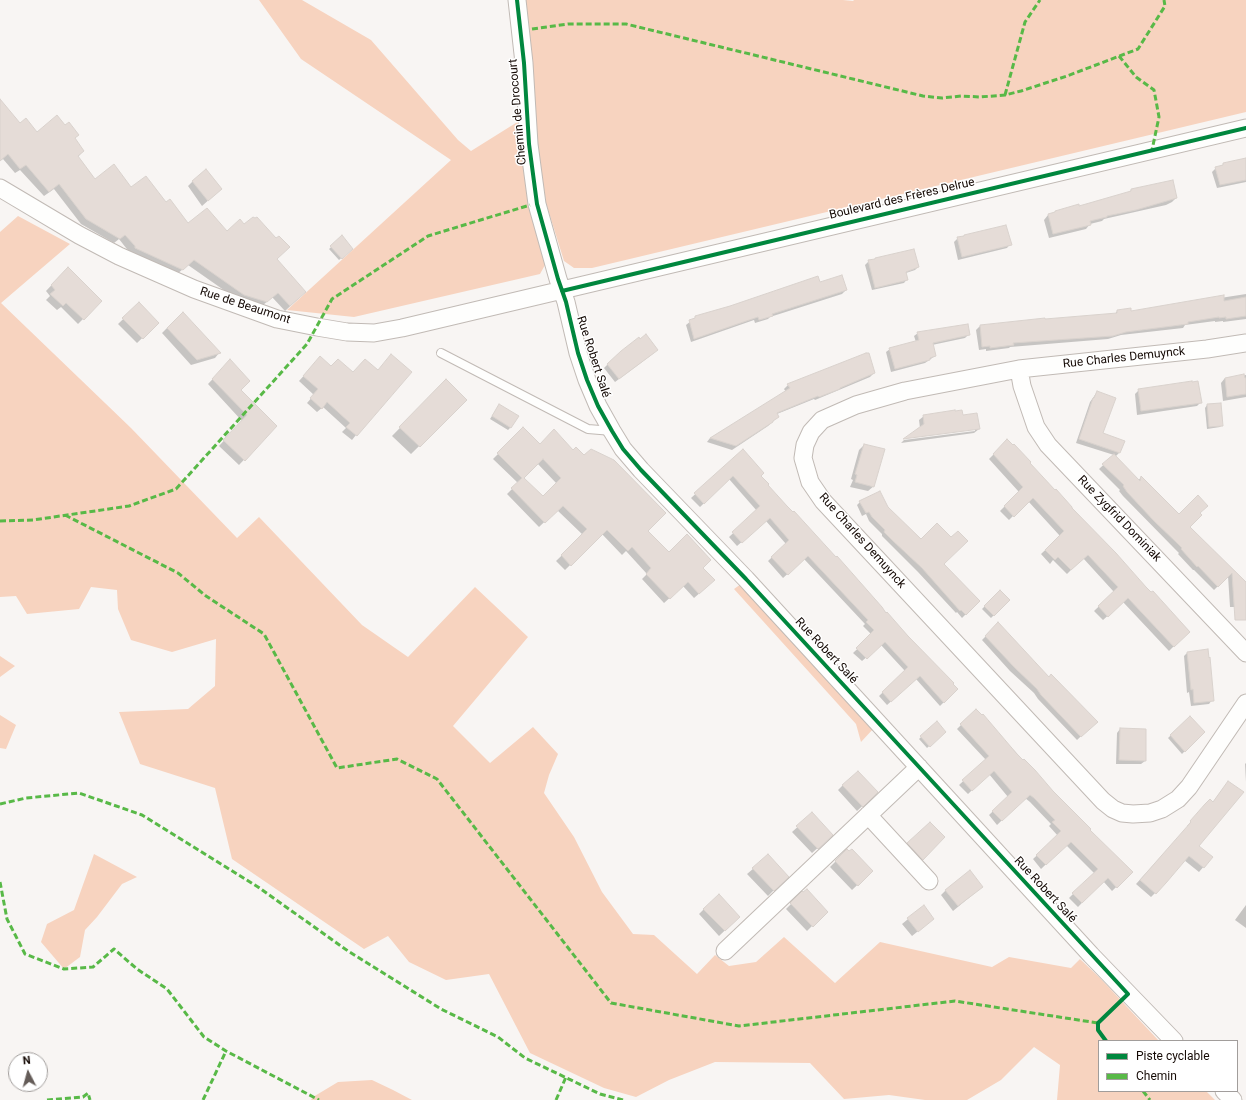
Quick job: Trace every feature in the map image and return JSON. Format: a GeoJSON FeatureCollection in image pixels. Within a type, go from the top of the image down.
{"type":"FeatureCollection","features":[{"type":"Feature","properties":{"kind":"street","name":"Chemin de Drocourt"},"geometry":{"type":"LineString","coordinates":[[517,0],[524,63],[529,144],[537,204],[562,291]]}},
{"type":"Feature","properties":{"kind":"street","name":"Boulevard des Frères Delrue"},"geometry":{"type":"LineString","coordinates":[[562,291],[1246,128]]}},
{"type":"Feature","properties":{"kind":"street","name":"Rue de Beaumont"},"geometry":{"type":"LineString","coordinates":[[0,188],[79,235],[119,256],[194,289],[277,319],[317,327],[347,332],[374,333],[402,328],[562,291]]}},
{"type":"Feature","properties":{"kind":"street","name":"Rue Robert Salé"},"geometry":{"type":"LineString","coordinates":[[562,291],[578,353],[587,380],[598,406],[623,449],[641,470],[746,580],[1096,960],[1173,1040]]}},
{"type":"Feature","properties":{"kind":"street","name":"Rue Charles Demuynck"},"geometry":{"type":"LineString","coordinates":[[1246,343],[1207,349],[1019,369],[905,391],[856,405],[822,420],[811,432],[805,445],[803,458],[810,482],[823,501],[1103,801],[1113,809],[1122,813],[1150,813],[1162,809],[1178,799],[1189,788],[1246,703]]}},
{"type":"Feature","properties":{"kind":"street","name":"Rue Zygfrid Dominiak"},"geometry":{"type":"LineString","coordinates":[[1019,369],[1022,386],[1036,427],[1048,445],[1246,653]]}},
{"type":"Feature","properties":{"kind":"street"},"geometry":{"type":"LineString","coordinates":[[725,952],[919,767]]}},
{"type":"Feature","properties":{"kind":"street"},"geometry":{"type":"LineString","coordinates":[[868,815],[929,881]]}},
{"type":"Feature","properties":{"kind":"street"},"geometry":{"type":"LineString","coordinates":[[1225,1092],[1232,1100]]}},
{"type":"Feature","properties":{"kind":"lane"},"geometry":{"type":"LineString","coordinates":[[441,352],[588,429],[612,431]]}},
{"type":"Feature","properties":{"kind":"shaded area"},"geometry":{"type":"Polygon","coordinates":[[[259,0],[302,0],[371,40],[458,140],[471,151],[519,121],[528,205],[545,265],[540,274],[354,317],[287,310],[451,160],[301,59],[259,0]]]}},
{"type":"Feature","properties":{"kind":"shaded area"},"geometry":{"type":"Polygon","coordinates":[[[525,0],[1246,0],[1246,112],[592,268],[574,268],[564,261],[546,203],[537,142],[525,0]]]}},
{"type":"Feature","properties":{"kind":"shaded area"},"geometry":{"type":"Polygon","coordinates":[[[18,216],[70,244],[1,303],[131,428],[237,538],[259,517],[362,625],[408,657],[475,587],[528,637],[453,726],[490,763],[533,727],[558,754],[549,775],[544,793],[574,837],[602,892],[633,934],[654,935],[697,974],[715,955],[729,966],[756,962],[784,937],[835,983],[880,942],[992,967],[1009,957],[1071,968],[1080,959],[1100,978],[1158,1040],[1098,1040],[1098,1092],[1207,1092],[1215,1100],[1057,1100],[1060,1065],[1034,1047],[1001,1080],[967,1100],[925,1100],[889,1095],[844,1099],[810,1063],[715,1062],[669,1080],[636,1097],[604,1088],[530,1053],[489,974],[446,980],[409,962],[388,936],[364,949],[232,859],[215,788],[140,764],[119,712],[188,709],[215,686],[216,639],[172,652],[131,640],[118,609],[117,590],[91,587],[79,609],[27,614],[16,596],[0,597],[0,232],[18,216]]]}},
{"type":"Feature","properties":{"kind":"shaded area"},"geometry":{"type":"Polygon","coordinates":[[[741,584],[874,728],[861,742],[856,724],[734,589],[741,584]]]}},
{"type":"Feature","properties":{"kind":"shaded area"},"geometry":{"type":"Polygon","coordinates":[[[0,656],[15,666],[0,677],[0,656]]]}},
{"type":"Feature","properties":{"kind":"shaded area"},"geometry":{"type":"Polygon","coordinates":[[[0,715],[16,725],[6,749],[0,748],[0,715]]]}},
{"type":"Feature","properties":{"kind":"shaded area"},"geometry":{"type":"Polygon","coordinates":[[[94,854],[137,877],[122,884],[97,917],[85,930],[80,957],[64,969],[41,942],[47,924],[74,910],[94,854]]]}},
{"type":"Feature","properties":{"kind":"shaded area"},"geometry":{"type":"Polygon","coordinates":[[[372,1080],[412,1100],[311,1100],[313,1097],[338,1082],[372,1080]]]}},
{"type":"Feature","properties":{"kind":"building"},"geometry":{"type":"Polygon","coordinates":[[[0,99],[20,123],[26,118],[37,132],[57,115],[65,125],[69,122],[79,135],[75,138],[84,151],[78,156],[95,179],[114,164],[131,187],[146,176],[166,202],[170,199],[188,223],[207,208],[227,231],[240,219],[244,224],[253,217],[257,217],[276,238],[279,236],[290,247],[277,259],[306,292],[290,306],[278,293],[267,302],[244,295],[194,260],[183,270],[135,248],[135,246],[125,235],[120,239],[86,219],[59,184],[49,192],[26,165],[20,169],[8,154],[0,161],[0,99]]]}},
{"type":"Feature","properties":{"kind":"building"},"geometry":{"type":"Polygon","coordinates":[[[1246,158],[1246,180],[1220,185],[1215,167],[1223,165],[1223,163],[1246,158]]]}},
{"type":"Feature","properties":{"kind":"building"},"geometry":{"type":"Polygon","coordinates":[[[206,169],[222,189],[208,201],[192,181],[206,169]]]}},
{"type":"Feature","properties":{"kind":"building"},"geometry":{"type":"Polygon","coordinates":[[[1173,180],[1177,198],[1136,210],[1107,216],[1090,221],[1091,225],[1053,234],[1048,214],[1079,204],[1079,206],[1131,191],[1131,189],[1173,180]]]}},
{"type":"Feature","properties":{"kind":"building"},"geometry":{"type":"Polygon","coordinates":[[[1006,225],[1012,245],[962,257],[957,237],[1006,225]]]}},
{"type":"Feature","properties":{"kind":"building"},"geometry":{"type":"Polygon","coordinates":[[[342,235],[353,249],[342,259],[330,246],[342,235]]]}},
{"type":"Feature","properties":{"kind":"building"},"geometry":{"type":"Polygon","coordinates":[[[914,249],[919,267],[906,272],[908,280],[875,288],[868,260],[914,249]]]}},
{"type":"Feature","properties":{"kind":"building"},"geometry":{"type":"Polygon","coordinates":[[[68,267],[102,301],[84,320],[66,303],[63,306],[50,294],[55,290],[51,285],[68,267]]]}},
{"type":"Feature","properties":{"kind":"building"},"geometry":{"type":"Polygon","coordinates":[[[842,275],[847,290],[772,314],[773,316],[759,320],[758,317],[694,339],[689,320],[695,318],[695,316],[730,306],[818,276],[820,282],[842,275]]]}},
{"type":"Feature","properties":{"kind":"building"},"geometry":{"type":"Polygon","coordinates":[[[1224,295],[1224,301],[1246,297],[1246,316],[1226,319],[1226,317],[1219,317],[1188,322],[1188,324],[1126,332],[1113,336],[1013,343],[1014,345],[990,348],[990,346],[982,347],[980,325],[1045,318],[1117,313],[1117,310],[1131,308],[1131,311],[1224,295]]]}},
{"type":"Feature","properties":{"kind":"building"},"geometry":{"type":"Polygon","coordinates":[[[139,302],[159,323],[143,339],[122,318],[139,302]]]}},
{"type":"Feature","properties":{"kind":"building"},"geometry":{"type":"Polygon","coordinates":[[[183,312],[221,353],[197,360],[167,328],[183,312]]]}},
{"type":"Feature","properties":{"kind":"building"},"geometry":{"type":"Polygon","coordinates":[[[968,324],[970,335],[933,343],[936,356],[930,358],[930,360],[895,369],[889,348],[919,340],[917,332],[968,324]]]}},
{"type":"Feature","properties":{"kind":"building"},"geometry":{"type":"Polygon","coordinates":[[[646,334],[658,350],[619,379],[607,364],[639,337],[640,339],[646,334]]]}},
{"type":"Feature","properties":{"kind":"building"},"geometry":{"type":"Polygon","coordinates":[[[869,353],[875,373],[840,389],[819,397],[818,396],[777,413],[779,417],[773,422],[736,446],[710,438],[790,388],[787,384],[869,353]]]}},
{"type":"Feature","properties":{"kind":"building"},"geometry":{"type":"Polygon","coordinates":[[[391,354],[412,372],[357,436],[346,427],[350,423],[327,402],[322,409],[310,398],[318,389],[303,376],[320,356],[331,366],[338,359],[353,372],[365,359],[378,370],[391,354]]]}},
{"type":"Feature","properties":{"kind":"building"},"geometry":{"type":"Polygon","coordinates":[[[230,359],[250,381],[241,390],[277,426],[245,461],[223,440],[247,415],[212,379],[230,359]]]}},
{"type":"Feature","properties":{"kind":"building"},"geometry":{"type":"Polygon","coordinates":[[[1244,374],[1246,378],[1246,394],[1227,397],[1225,378],[1244,374]]]}},
{"type":"Feature","properties":{"kind":"building"},"geometry":{"type":"Polygon","coordinates":[[[446,379],[467,400],[420,447],[399,427],[446,379]]]}},
{"type":"Feature","properties":{"kind":"building"},"geometry":{"type":"Polygon","coordinates":[[[1198,381],[1202,403],[1141,411],[1138,389],[1198,381]]]}},
{"type":"Feature","properties":{"kind":"building"},"geometry":{"type":"Polygon","coordinates":[[[1097,391],[1116,398],[1103,433],[1125,441],[1120,453],[1079,439],[1093,398],[1097,391]]]}},
{"type":"Feature","properties":{"kind":"building"},"geometry":{"type":"Polygon","coordinates":[[[1221,403],[1223,426],[1209,427],[1207,404],[1221,403]]]}},
{"type":"Feature","properties":{"kind":"building"},"geometry":{"type":"Polygon","coordinates":[[[499,404],[519,416],[511,428],[492,416],[499,404]]]}},
{"type":"Feature","properties":{"kind":"building"},"geometry":{"type":"Polygon","coordinates":[[[962,410],[963,415],[977,413],[980,429],[903,439],[924,424],[923,415],[962,410]]]}},
{"type":"Feature","properties":{"kind":"building"},"geometry":{"type":"Polygon","coordinates":[[[523,427],[540,444],[554,429],[573,450],[576,447],[584,455],[591,449],[614,460],[666,513],[648,531],[669,552],[687,534],[711,560],[703,568],[715,580],[699,594],[688,582],[670,599],[646,574],[651,568],[632,547],[628,551],[607,530],[571,566],[561,555],[587,529],[563,506],[545,523],[511,488],[522,478],[497,453],[523,427]],[[543,459],[524,478],[543,496],[561,478],[543,459]]]}},
{"type":"Feature","properties":{"kind":"building"},"geometry":{"type":"Polygon","coordinates":[[[1007,439],[1013,445],[1014,444],[1055,490],[1056,489],[1146,587],[1151,592],[1153,591],[1190,632],[1174,647],[1128,598],[1108,617],[1098,606],[1118,587],[1088,555],[1071,570],[1058,557],[1055,560],[1045,550],[1064,531],[1033,498],[1014,517],[1004,506],[1023,487],[993,454],[1007,439]]]}},
{"type":"Feature","properties":{"kind":"building"},"geometry":{"type":"Polygon","coordinates":[[[864,444],[885,449],[874,487],[855,482],[857,475],[855,474],[864,444]]]}},
{"type":"Feature","properties":{"kind":"building"},"geometry":{"type":"Polygon","coordinates":[[[743,449],[764,473],[761,476],[769,484],[768,485],[836,557],[837,556],[886,613],[887,612],[954,683],[953,684],[958,689],[944,703],[920,676],[891,702],[882,692],[908,667],[885,642],[867,659],[856,648],[874,630],[866,622],[868,620],[808,556],[788,575],[771,557],[789,540],[770,518],[742,543],[732,532],[760,506],[733,476],[704,504],[694,493],[743,449]]]}},
{"type":"Feature","properties":{"kind":"building"},"geometry":{"type":"Polygon","coordinates":[[[1114,454],[1140,481],[1141,476],[1179,514],[1198,495],[1208,506],[1200,513],[1202,515],[1190,527],[1246,582],[1246,620],[1235,620],[1232,573],[1218,587],[1198,566],[1197,567],[1181,549],[1182,548],[1127,492],[1123,486],[1124,485],[1102,464],[1114,454]]]}},
{"type":"Feature","properties":{"kind":"building"},"geometry":{"type":"Polygon","coordinates":[[[880,491],[888,507],[921,539],[937,523],[951,537],[958,531],[968,541],[944,564],[980,601],[966,615],[961,610],[960,611],[922,568],[884,532],[885,530],[869,512],[866,513],[859,501],[880,491]]]}},
{"type":"Feature","properties":{"kind":"building"},"geometry":{"type":"Polygon","coordinates":[[[1000,590],[1010,600],[994,616],[984,606],[1000,590]]]}},
{"type":"Feature","properties":{"kind":"building"},"geometry":{"type":"Polygon","coordinates":[[[998,622],[1049,677],[1051,674],[1098,722],[1081,737],[985,636],[998,622]]]}},
{"type":"Feature","properties":{"kind":"building"},"geometry":{"type":"Polygon","coordinates":[[[1208,649],[1214,701],[1194,703],[1193,689],[1191,690],[1187,652],[1208,649]]]}},
{"type":"Feature","properties":{"kind":"building"},"geometry":{"type":"Polygon","coordinates":[[[976,709],[982,715],[983,714],[1017,754],[1035,770],[1053,791],[1091,829],[1090,830],[1133,872],[1117,888],[1108,878],[1082,903],[1072,893],[1098,869],[1071,842],[1046,865],[1036,855],[1061,831],[1052,822],[1055,820],[1034,798],[1030,795],[1002,821],[992,811],[1012,792],[994,771],[972,791],[962,780],[989,756],[960,724],[976,709]]]}},
{"type":"Feature","properties":{"kind":"building"},"geometry":{"type":"Polygon","coordinates":[[[1190,716],[1205,732],[1185,752],[1170,735],[1190,716]]]}},
{"type":"Feature","properties":{"kind":"building"},"geometry":{"type":"Polygon","coordinates":[[[937,721],[946,732],[930,747],[920,736],[937,721]]]}},
{"type":"Feature","properties":{"kind":"building"},"geometry":{"type":"Polygon","coordinates":[[[1120,728],[1146,729],[1146,761],[1119,760],[1120,728]]]}},
{"type":"Feature","properties":{"kind":"building"},"geometry":{"type":"Polygon","coordinates":[[[858,771],[878,792],[863,807],[842,785],[858,771]]]}},
{"type":"Feature","properties":{"kind":"building"},"geometry":{"type":"Polygon","coordinates":[[[1228,781],[1244,792],[1199,846],[1213,857],[1204,868],[1189,856],[1156,894],[1140,880],[1205,804],[1210,799],[1213,802],[1228,781]]]}},
{"type":"Feature","properties":{"kind":"building"},"geometry":{"type":"Polygon","coordinates":[[[812,812],[833,835],[818,849],[796,826],[812,812]]]}},
{"type":"Feature","properties":{"kind":"building"},"geometry":{"type":"Polygon","coordinates":[[[930,822],[945,837],[923,860],[907,843],[930,822]]]}},
{"type":"Feature","properties":{"kind":"building"},"geometry":{"type":"Polygon","coordinates":[[[847,849],[849,851],[852,849],[873,871],[858,886],[835,861],[847,849]]]}},
{"type":"Feature","properties":{"kind":"building"},"geometry":{"type":"Polygon","coordinates":[[[768,854],[789,877],[774,891],[752,868],[768,854]]]}},
{"type":"Feature","properties":{"kind":"building"},"geometry":{"type":"Polygon","coordinates":[[[970,870],[983,887],[958,906],[945,890],[970,870]]]}},
{"type":"Feature","properties":{"kind":"building"},"geometry":{"type":"Polygon","coordinates":[[[807,889],[828,912],[813,927],[790,903],[802,891],[803,892],[807,889]]]}},
{"type":"Feature","properties":{"kind":"building"},"geometry":{"type":"Polygon","coordinates":[[[719,894],[740,917],[725,931],[703,909],[719,894]]]}},
{"type":"Feature","properties":{"kind":"building"},"geometry":{"type":"Polygon","coordinates":[[[924,905],[934,919],[918,932],[907,918],[924,905]]]}},
{"type":"Feature","properties":{"kind":"marked path"},"geometry":{"type":"LineString","coordinates":[[1005,95],[1025,22],[1040,0]]}},
{"type":"Feature","properties":{"kind":"marked path"},"geometry":{"type":"LineString","coordinates":[[532,29],[568,24],[626,24],[923,96],[942,98],[961,96],[980,97],[1005,95],[1021,91],[1067,76],[1138,49],[1165,6],[1164,0]]}},
{"type":"Feature","properties":{"kind":"marked path"},"geometry":{"type":"LineString","coordinates":[[1119,56],[1136,77],[1154,90],[1159,117],[1152,150]]}},
{"type":"Feature","properties":{"kind":"marked path"},"geometry":{"type":"LineString","coordinates":[[0,521],[33,520],[129,506],[176,489],[307,344],[332,299],[428,236],[530,205]]}},
{"type":"Feature","properties":{"kind":"marked path"},"geometry":{"type":"LineString","coordinates":[[65,515],[178,573],[206,596],[264,634],[337,768],[397,759],[437,779],[611,1003],[739,1026],[955,1001],[1098,1023]]}},
{"type":"Feature","properties":{"kind":"marked path"},"geometry":{"type":"LineString","coordinates":[[0,804],[26,798],[79,793],[142,815],[258,887],[348,951],[441,1009],[498,1037],[525,1058],[600,1094],[623,1100]]}},
{"type":"Feature","properties":{"kind":"marked path"},"geometry":{"type":"LineString","coordinates":[[0,882],[7,919],[25,954],[64,969],[93,967],[114,949],[137,969],[167,989],[204,1037],[226,1051],[319,1100]]}},
{"type":"Feature","properties":{"kind":"marked path"},"geometry":{"type":"LineString","coordinates":[[203,1100],[226,1051]]}},
{"type":"Feature","properties":{"kind":"marked path"},"geometry":{"type":"LineString","coordinates":[[556,1100],[566,1077]]}},
{"type":"Feature","properties":{"kind":"marked path"},"geometry":{"type":"LineString","coordinates":[[1144,1092],[1150,1100]]}},
{"type":"Feature","properties":{"kind":"marked path"},"geometry":{"type":"LineString","coordinates":[[47,1100],[83,1097],[88,1093],[90,1100]]}},
{"type":"Feature","properties":{"kind":"cycle path"},"geometry":{"type":"LineString","coordinates":[[517,0],[524,63],[529,144],[537,204],[566,302],[578,353],[598,406],[612,431],[623,449],[641,470],[746,579],[1128,994],[1098,1023],[1098,1030],[1105,1040]]}},
{"type":"Feature","properties":{"kind":"cycle path"},"geometry":{"type":"LineString","coordinates":[[562,291],[1246,128]]}}]}
